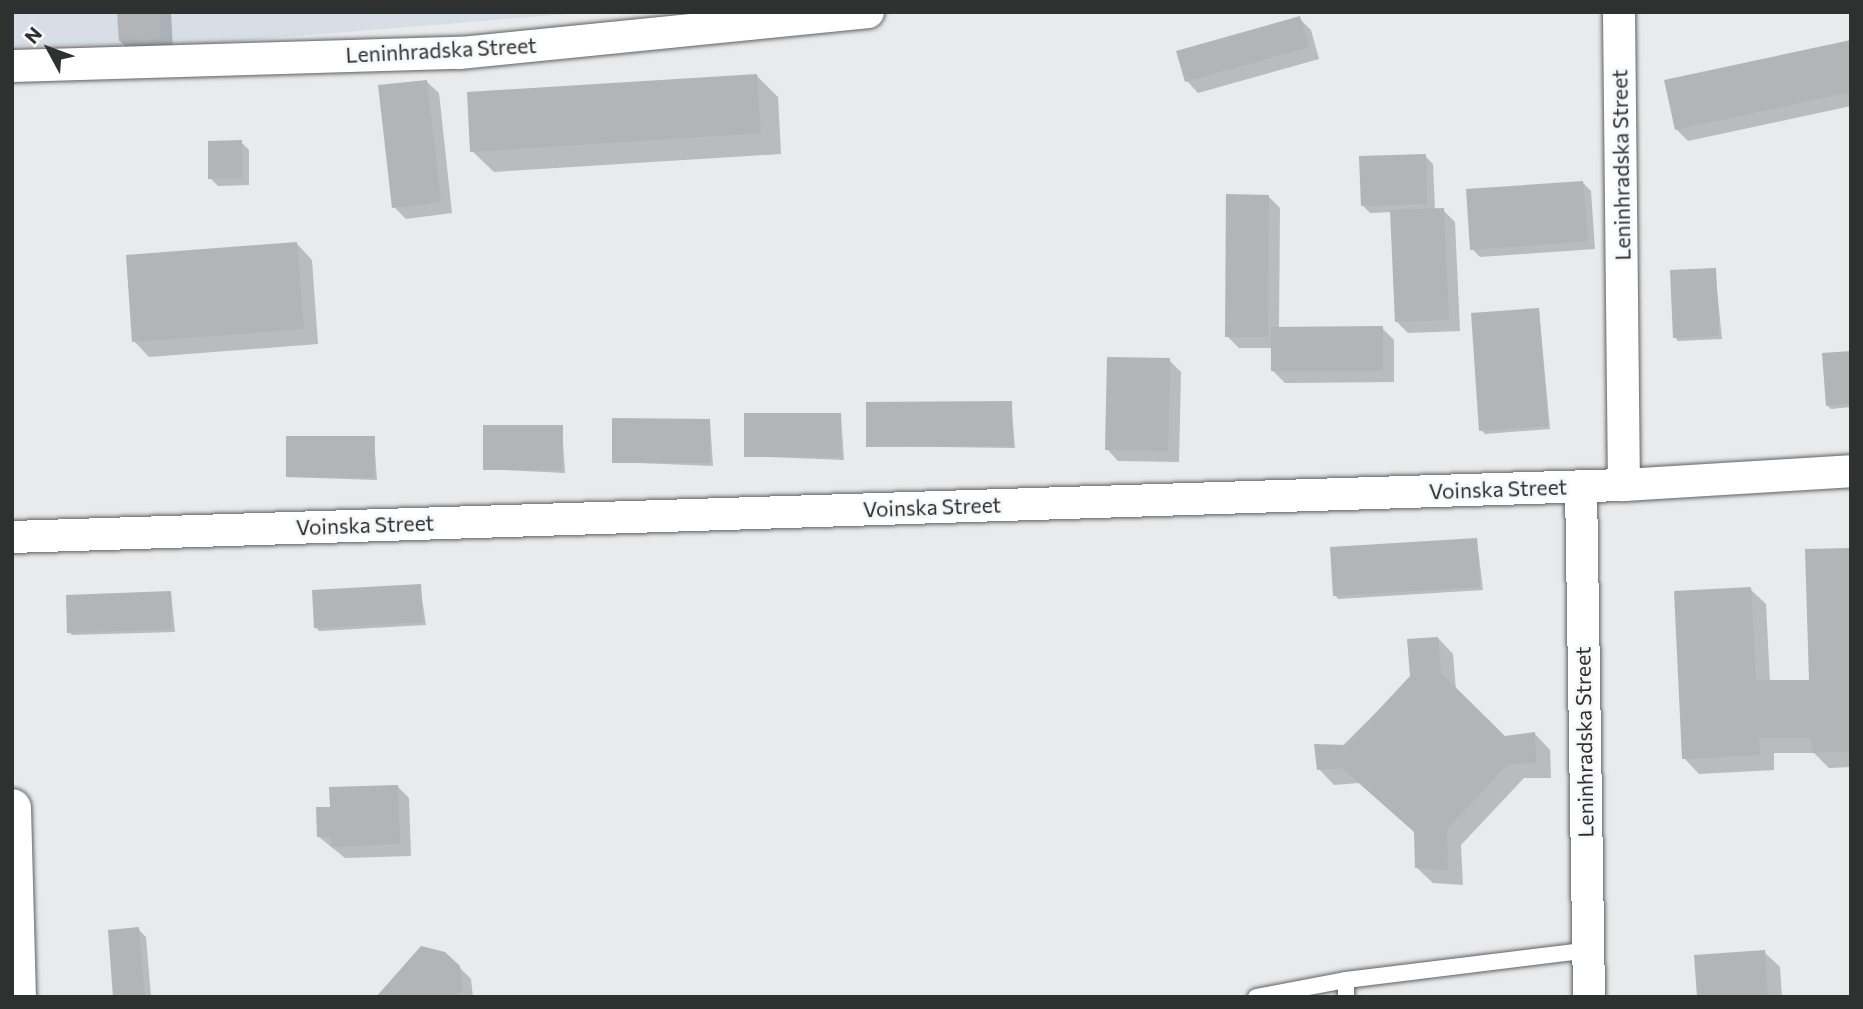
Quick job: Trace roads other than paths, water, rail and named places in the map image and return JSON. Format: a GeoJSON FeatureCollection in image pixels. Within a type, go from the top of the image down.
{"type":"FeatureCollection","features":[{"type":"Feature","properties":{"kind":"street","name":"Leninhradska Street"},"geometry":{"type":"LineString","coordinates":[[12,66],[460,52],[868,12]]}},
{"type":"Feature","properties":{"kind":"street","name":"Leninhradska Street"},"geometry":{"type":"LineString","coordinates":[[1619,12],[1624,485]]}},
{"type":"Feature","properties":{"kind":"street","name":"Voinska Street"},"geometry":{"type":"LineString","coordinates":[[12,537],[1624,485],[1851,471]]}},
{"type":"Feature","properties":{"kind":"street","name":"Leninhradska Street"},"geometry":{"type":"LineString","coordinates":[[1581,486],[1589,997]]}},
{"type":"Feature","properties":{"kind":"street"},"geometry":{"type":"LineString","coordinates":[[12,808],[17,997]]}},
{"type":"Feature","properties":{"kind":"lane"},"geometry":{"type":"LineString","coordinates":[[1255,997],[1346,980],[1589,950]]}},
{"type":"Feature","properties":{"kind":"lane"},"geometry":{"type":"LineString","coordinates":[[1346,980],[1346,997]]}}]}
